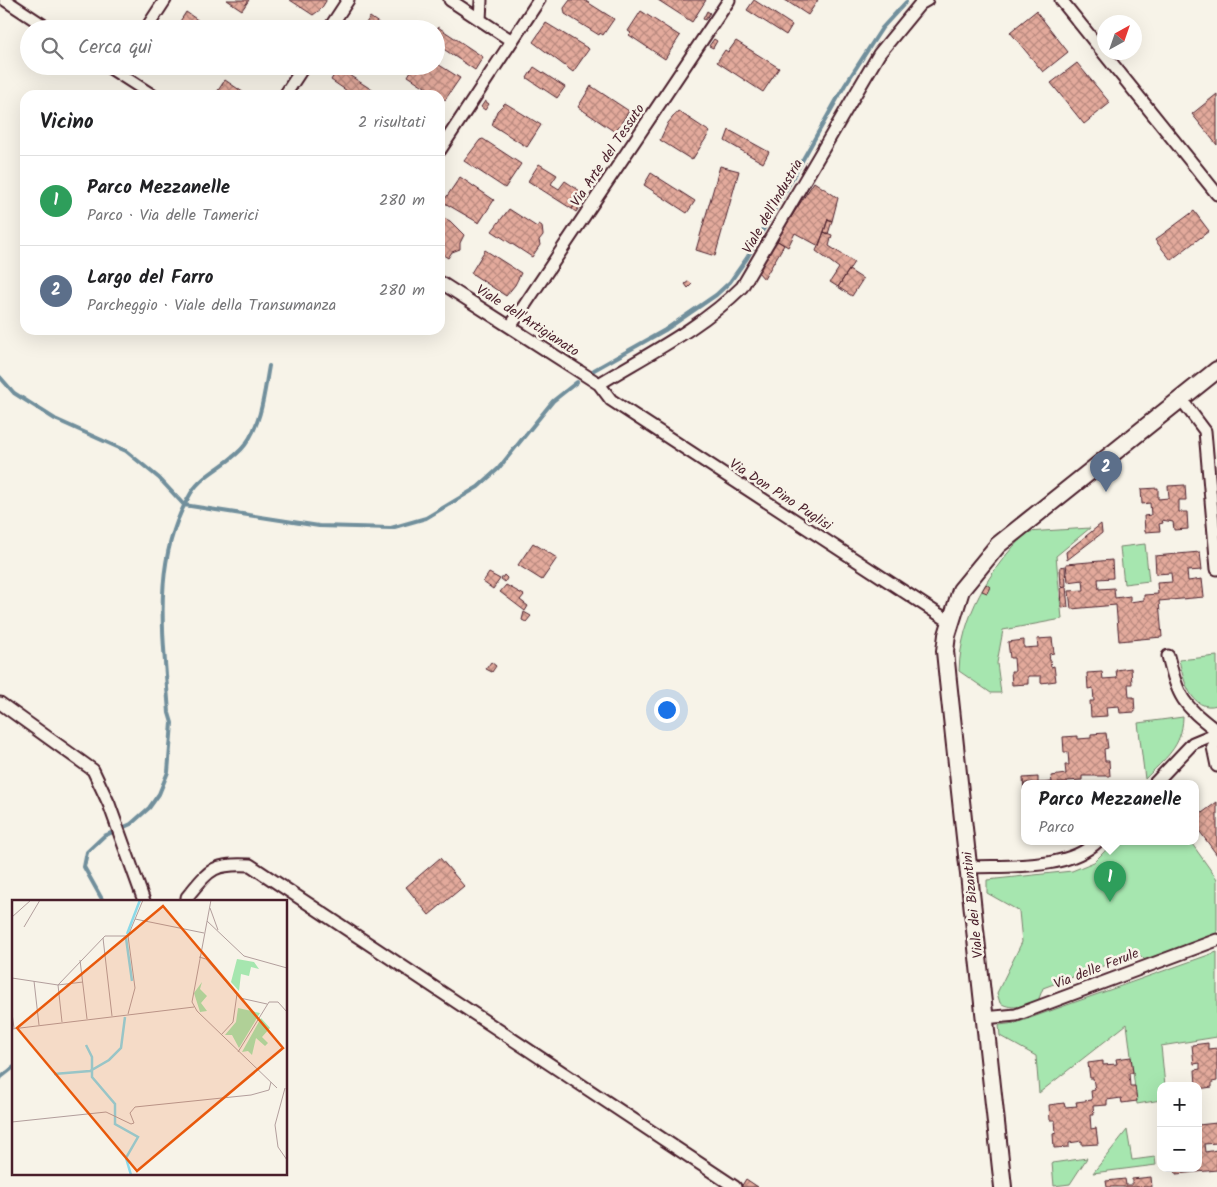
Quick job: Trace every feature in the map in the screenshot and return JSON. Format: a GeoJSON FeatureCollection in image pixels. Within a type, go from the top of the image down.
{"type":"FeatureCollection","features":[{"type":"Feature","properties":{"kind":"street"},"geometry":{"type":"LineString","coordinates":[[5,0],[35,20]]}},
{"type":"Feature","properties":{"kind":"street"},"geometry":{"type":"LineString","coordinates":[[152,20],[165,0]]}},
{"type":"Feature","properties":{"kind":"street"},"geometry":{"type":"LineString","coordinates":[[335,20],[348,0]]}},
{"type":"Feature","properties":{"kind":"street"},"geometry":{"type":"LineString","coordinates":[[450,0],[512,41]]}},
{"type":"Feature","properties":{"kind":"street"},"geometry":{"type":"LineString","coordinates":[[480,20],[481,0]]}},
{"type":"Feature","properties":{"kind":"street"},"geometry":{"type":"LineString","coordinates":[[445,142],[539,0]]}},
{"type":"Feature","properties":{"kind":"street","name":"Via Arte del Tessuto"},"geometry":{"type":"LineString","coordinates":[[510,327],[729,0]]}},
{"type":"Feature","properties":{"kind":"street"},"geometry":{"type":"LineString","coordinates":[[1061,0],[1217,194]]}},
{"type":"Feature","properties":{"kind":"street","name":"Viale dell'Industria"},"geometry":{"type":"LineString","coordinates":[[599,384],[721,307],[742,286],[879,54],[922,1]]}},
{"type":"Feature","properties":{"kind":"street"},"geometry":{"type":"LineString","coordinates":[[125,75],[145,90]]}},
{"type":"Feature","properties":{"kind":"street"},"geometry":{"type":"LineString","coordinates":[[288,90],[298,75]]}},
{"type":"Feature","properties":{"kind":"street","name":"Viale dell'Artigianato"},"geometry":{"type":"LineString","coordinates":[[445,285],[599,384]]}},
{"type":"Feature","properties":{"kind":"street","name":"Viale dei Bizantini"},"geometry":{"type":"LineString","coordinates":[[1003,1187],[945,651],[947,635],[961,590],[998,545],[1217,370]]}},
{"type":"Feature","properties":{"kind":"street","name":"Via Don Pino Puglisi"},"geometry":{"type":"LineString","coordinates":[[599,384],[611,400],[952,623]]}},
{"type":"Feature","properties":{"kind":"street"},"geometry":{"type":"LineString","coordinates":[[1180,399],[1205,431],[1217,569]]}},
{"type":"Feature","properties":{"kind":"street"},"geometry":{"type":"LineString","coordinates":[[1157,780],[1193,744],[1217,732],[1189,710],[1176,688],[1168,656]]}},
{"type":"Feature","properties":{"kind":"street"},"geometry":{"type":"LineString","coordinates":[[0,703],[93,770],[109,804],[144,900]]}},
{"type":"Feature","properties":{"kind":"street"},"geometry":{"type":"LineString","coordinates":[[1217,738],[1213,747],[1217,766]]}},
{"type":"Feature","properties":{"kind":"street"},"geometry":{"type":"LineString","coordinates":[[968,867],[1059,862],[1083,853],[1093,845]]}},
{"type":"Feature","properties":{"kind":"street"},"geometry":{"type":"LineString","coordinates":[[187,900],[187,897],[206,874],[225,864],[250,865],[735,1187]]}},
{"type":"Feature","properties":{"kind":"street","name":"Via delle Ferule"},"geometry":{"type":"LineString","coordinates":[[984,1018],[1016,1015],[1217,940]]}},
{"type":"Feature","properties":{"kind":"green space"},"geometry":{"type":"Polygon","coordinates":[[[1090,528],[1056,556],[1062,619],[1003,630],[997,663],[1001,693],[991,693],[959,671],[965,631],[971,613],[989,578],[1013,547],[1027,532],[1090,528]]]}},
{"type":"Feature","properties":{"kind":"green space"},"geometry":{"type":"Polygon","coordinates":[[[1145,544],[1149,581],[1124,584],[1120,547],[1145,544]]]}},
{"type":"Feature","properties":{"kind":"green space"},"geometry":{"type":"Polygon","coordinates":[[[1217,656],[1217,705],[1208,706],[1201,704],[1190,692],[1179,660],[1217,656]]]}},
{"type":"Feature","properties":{"kind":"green space"},"geometry":{"type":"Polygon","coordinates":[[[1183,717],[1182,728],[1176,745],[1145,779],[1138,723],[1183,717]]]}},
{"type":"Feature","properties":{"kind":"green space"},"geometry":{"type":"Polygon","coordinates":[[[1111,845],[1193,845],[1217,879],[1217,934],[1145,960],[1138,953],[1043,988],[1038,1001],[1024,1006],[1010,1007],[1000,1003],[997,993],[1022,942],[1019,911],[987,893],[987,880],[1072,871],[1094,862],[1111,845]]]}},
{"type":"Feature","properties":{"kind":"green space"},"geometry":{"type":"Polygon","coordinates":[[[1217,952],[1217,1037],[1161,1046],[1165,1082],[1157,1082],[1157,1101],[1137,1104],[1127,1024],[1039,1093],[1036,1056],[1000,1036],[999,1025],[1016,1023],[1217,952]]]}},
{"type":"Feature","properties":{"kind":"green space"},"geometry":{"type":"Polygon","coordinates":[[[1127,1130],[1132,1160],[1155,1157],[1156,1165],[1093,1173],[1127,1130]]]}},
{"type":"Feature","properties":{"kind":"green space"},"geometry":{"type":"Polygon","coordinates":[[[1087,1158],[1070,1184],[1054,1186],[1052,1163],[1087,1158]]]}},
{"type":"Feature","properties":{"kind":"building"},"geometry":{"type":"Polygon","coordinates":[[[227,0],[249,0],[242,10],[227,0]]]}},
{"type":"Feature","properties":{"kind":"building"},"geometry":{"type":"Polygon","coordinates":[[[290,0],[326,1],[321,9],[313,15],[290,0]]]}},
{"type":"Feature","properties":{"kind":"building"},"geometry":{"type":"Polygon","coordinates":[[[570,0],[584,0],[614,19],[603,35],[600,33],[599,35],[565,14],[564,8],[570,0]]]}},
{"type":"Feature","properties":{"kind":"building"},"geometry":{"type":"Polygon","coordinates":[[[658,0],[706,0],[692,22],[658,0]]]}},
{"type":"Feature","properties":{"kind":"building"},"geometry":{"type":"Polygon","coordinates":[[[754,0],[792,25],[786,35],[747,10],[754,0]]]}},
{"type":"Feature","properties":{"kind":"building"},"geometry":{"type":"Polygon","coordinates":[[[785,0],[818,0],[808,15],[785,0]]]}},
{"type":"Feature","properties":{"kind":"building"},"geometry":{"type":"Polygon","coordinates":[[[641,11],[680,36],[665,59],[629,35],[631,33],[628,31],[641,11]]]}},
{"type":"Feature","properties":{"kind":"building"},"geometry":{"type":"Polygon","coordinates":[[[707,11],[710,13],[705,20],[703,19],[707,11]]]}},
{"type":"Feature","properties":{"kind":"building"},"geometry":{"type":"Polygon","coordinates":[[[1036,11],[1068,52],[1043,72],[1010,32],[1036,11]]]}},
{"type":"Feature","properties":{"kind":"building"},"geometry":{"type":"Polygon","coordinates":[[[186,12],[198,20],[181,20],[186,12]]]}},
{"type":"Feature","properties":{"kind":"building"},"geometry":{"type":"Polygon","coordinates":[[[546,23],[589,49],[573,72],[533,42],[546,23]]]}},
{"type":"Feature","properties":{"kind":"building"},"geometry":{"type":"Polygon","coordinates":[[[445,32],[483,57],[475,70],[445,50],[445,32]]]}},
{"type":"Feature","properties":{"kind":"building"},"geometry":{"type":"Polygon","coordinates":[[[714,39],[717,41],[713,48],[709,46],[714,39]]]}},
{"type":"Feature","properties":{"kind":"building"},"geometry":{"type":"Polygon","coordinates":[[[736,41],[779,68],[763,92],[717,62],[725,50],[728,52],[736,41]]]}},
{"type":"Feature","properties":{"kind":"building"},"geometry":{"type":"Polygon","coordinates":[[[1077,63],[1110,103],[1084,124],[1051,83],[1077,63]]]}},
{"type":"Feature","properties":{"kind":"building"},"geometry":{"type":"Polygon","coordinates":[[[534,67],[565,87],[557,98],[527,78],[534,67]]]}},
{"type":"Feature","properties":{"kind":"building"},"geometry":{"type":"Polygon","coordinates":[[[445,69],[460,78],[445,100],[445,90],[430,90],[408,76],[445,75],[445,69]]]}},
{"type":"Feature","properties":{"kind":"building"},"geometry":{"type":"Polygon","coordinates":[[[334,75],[349,75],[372,90],[346,90],[331,80],[334,75]]]}},
{"type":"Feature","properties":{"kind":"building"},"geometry":{"type":"Polygon","coordinates":[[[225,80],[240,90],[218,90],[225,80]]]}},
{"type":"Feature","properties":{"kind":"building"},"geometry":{"type":"Polygon","coordinates":[[[591,86],[629,111],[615,132],[578,107],[591,86]]]}},
{"type":"Feature","properties":{"kind":"building"},"geometry":{"type":"Polygon","coordinates":[[[1217,94],[1217,145],[1192,114],[1217,94]]]}},
{"type":"Feature","properties":{"kind":"building"},"geometry":{"type":"Polygon","coordinates":[[[485,101],[489,104],[485,110],[481,107],[485,101]]]}},
{"type":"Feature","properties":{"kind":"building"},"geometry":{"type":"Polygon","coordinates":[[[505,103],[541,125],[527,147],[492,125],[497,111],[505,103]]]}},
{"type":"Feature","properties":{"kind":"building"},"geometry":{"type":"Polygon","coordinates":[[[678,111],[710,132],[692,160],[660,140],[668,123],[678,111]]]}},
{"type":"Feature","properties":{"kind":"building"},"geometry":{"type":"Polygon","coordinates":[[[729,130],[769,152],[763,163],[725,141],[729,130]]]}},
{"type":"Feature","properties":{"kind":"building"},"geometry":{"type":"Polygon","coordinates":[[[483,139],[521,164],[505,188],[464,161],[480,140],[483,139]]]}},
{"type":"Feature","properties":{"kind":"building"},"geometry":{"type":"Polygon","coordinates":[[[539,164],[557,175],[551,184],[559,189],[565,181],[583,193],[572,209],[528,181],[539,164]]]}},
{"type":"Feature","properties":{"kind":"building"},"geometry":{"type":"Polygon","coordinates":[[[720,166],[739,171],[715,256],[696,250],[720,166]]]}},
{"type":"Feature","properties":{"kind":"building"},"geometry":{"type":"Polygon","coordinates":[[[651,173],[695,201],[687,213],[644,185],[651,173]]]}},
{"type":"Feature","properties":{"kind":"building"},"geometry":{"type":"Polygon","coordinates":[[[460,177],[494,200],[479,223],[445,203],[445,199],[460,177]]]}},
{"type":"Feature","properties":{"kind":"building"},"geometry":{"type":"Polygon","coordinates":[[[814,182],[838,198],[832,221],[828,219],[819,246],[795,233],[788,247],[776,240],[814,182]]]}},
{"type":"Feature","properties":{"kind":"building"},"geometry":{"type":"Polygon","coordinates":[[[576,203],[580,206],[576,212],[572,209],[576,203]]]}},
{"type":"Feature","properties":{"kind":"building"},"geometry":{"type":"Polygon","coordinates":[[[509,209],[537,227],[539,224],[542,226],[543,235],[539,240],[540,245],[532,257],[492,231],[509,209]]]}},
{"type":"Feature","properties":{"kind":"building"},"geometry":{"type":"Polygon","coordinates":[[[1194,211],[1209,231],[1171,260],[1155,240],[1194,211]]]}},
{"type":"Feature","properties":{"kind":"building"},"geometry":{"type":"Polygon","coordinates":[[[445,218],[464,235],[460,243],[460,249],[452,252],[448,258],[445,256],[445,218]]]}},
{"type":"Feature","properties":{"kind":"building"},"geometry":{"type":"Polygon","coordinates":[[[828,219],[832,221],[828,234],[824,232],[828,219]]]}},
{"type":"Feature","properties":{"kind":"building"},"geometry":{"type":"Polygon","coordinates":[[[824,232],[832,235],[829,246],[854,262],[838,287],[830,282],[839,268],[816,251],[824,232]]]}},
{"type":"Feature","properties":{"kind":"building"},"geometry":{"type":"Polygon","coordinates":[[[776,240],[784,245],[764,279],[758,272],[776,240]]]}},
{"type":"Feature","properties":{"kind":"building"},"geometry":{"type":"Polygon","coordinates":[[[485,250],[521,273],[515,285],[506,296],[471,273],[485,250]]]}},
{"type":"Feature","properties":{"kind":"building"},"geometry":{"type":"Polygon","coordinates":[[[849,270],[863,279],[852,296],[838,287],[849,270]]]}},
{"type":"Feature","properties":{"kind":"building"},"geometry":{"type":"Polygon","coordinates":[[[689,281],[692,284],[688,288],[685,284],[689,281]]]}},
{"type":"Feature","properties":{"kind":"building"},"geometry":{"type":"Polygon","coordinates":[[[1185,485],[1186,500],[1179,500],[1179,512],[1187,512],[1188,529],[1174,530],[1173,522],[1162,520],[1163,523],[1159,524],[1160,531],[1145,532],[1144,516],[1151,515],[1150,503],[1142,504],[1141,489],[1158,488],[1158,499],[1169,498],[1168,486],[1185,485]]]}},
{"type":"Feature","properties":{"kind":"building"},"geometry":{"type":"Polygon","coordinates":[[[1101,524],[1102,533],[1067,560],[1066,552],[1101,524]]]}},
{"type":"Feature","properties":{"kind":"building"},"geometry":{"type":"Polygon","coordinates":[[[533,543],[557,558],[542,580],[518,565],[533,543]]]}},
{"type":"Feature","properties":{"kind":"building"},"geometry":{"type":"Polygon","coordinates":[[[1200,552],[1202,570],[1187,571],[1188,581],[1202,579],[1204,597],[1159,601],[1162,637],[1119,641],[1116,605],[1071,609],[1069,591],[1084,590],[1083,580],[1068,582],[1066,564],[1112,560],[1113,578],[1098,579],[1099,589],[1114,588],[1115,598],[1130,596],[1130,602],[1144,600],[1144,595],[1158,594],[1157,583],[1172,582],[1171,573],[1156,574],[1155,556],[1200,552]]]}},
{"type":"Feature","properties":{"kind":"building"},"geometry":{"type":"Polygon","coordinates":[[[1065,566],[1066,586],[1061,587],[1060,567],[1065,566]]]}},
{"type":"Feature","properties":{"kind":"building"},"geometry":{"type":"Polygon","coordinates":[[[489,573],[500,579],[493,589],[483,582],[489,573]]]}},
{"type":"Feature","properties":{"kind":"building"},"geometry":{"type":"Polygon","coordinates":[[[504,575],[507,578],[505,582],[501,579],[504,575]]]}},
{"type":"Feature","properties":{"kind":"building"},"geometry":{"type":"Polygon","coordinates":[[[986,584],[990,587],[987,593],[982,591],[986,584]]]}},
{"type":"Feature","properties":{"kind":"building"},"geometry":{"type":"Polygon","coordinates":[[[506,585],[524,595],[520,600],[528,606],[525,611],[500,592],[506,585]]]}},
{"type":"Feature","properties":{"kind":"building"},"geometry":{"type":"Polygon","coordinates":[[[1066,587],[1068,607],[1062,608],[1061,588],[1066,587]]]}},
{"type":"Feature","properties":{"kind":"building"},"geometry":{"type":"Polygon","coordinates":[[[524,612],[531,616],[526,622],[522,620],[524,612]]]}},
{"type":"Feature","properties":{"kind":"building"},"geometry":{"type":"Polygon","coordinates":[[[1052,638],[1054,653],[1049,654],[1051,667],[1054,666],[1056,681],[1041,683],[1041,676],[1028,676],[1028,684],[1012,685],[1011,671],[1015,671],[1014,658],[1010,658],[1008,642],[1024,640],[1024,648],[1038,647],[1037,639],[1052,638]]]}},
{"type":"Feature","properties":{"kind":"building"},"geometry":{"type":"Polygon","coordinates":[[[491,662],[496,666],[492,672],[486,669],[491,662]]]}},
{"type":"Feature","properties":{"kind":"building"},"geometry":{"type":"Polygon","coordinates":[[[1131,668],[1132,684],[1128,684],[1129,697],[1134,697],[1135,712],[1120,713],[1119,706],[1106,707],[1107,716],[1091,717],[1090,701],[1094,701],[1093,688],[1088,689],[1087,673],[1102,672],[1103,679],[1117,678],[1116,670],[1131,668]]]}},
{"type":"Feature","properties":{"kind":"building"},"geometry":{"type":"Polygon","coordinates":[[[1106,733],[1108,748],[1104,749],[1105,761],[1109,761],[1110,776],[1082,776],[1082,780],[1052,780],[1051,776],[1066,774],[1065,765],[1069,765],[1068,752],[1064,752],[1063,737],[1078,736],[1078,739],[1091,738],[1091,734],[1106,733]]]}},
{"type":"Feature","properties":{"kind":"building"},"geometry":{"type":"Polygon","coordinates":[[[1038,777],[1038,780],[1023,780],[1023,778],[1038,777]]]}},
{"type":"Feature","properties":{"kind":"building"},"geometry":{"type":"Polygon","coordinates":[[[1217,802],[1217,855],[1199,830],[1199,815],[1217,802]]]}},
{"type":"Feature","properties":{"kind":"building"},"geometry":{"type":"Polygon","coordinates":[[[440,858],[464,886],[429,915],[406,887],[440,858]]]}},
{"type":"Feature","properties":{"kind":"building"},"geometry":{"type":"Polygon","coordinates":[[[1208,1043],[1208,1049],[1217,1048],[1217,1081],[1212,1082],[1212,1087],[1202,1088],[1202,1082],[1196,1082],[1195,1070],[1200,1069],[1200,1063],[1194,1064],[1192,1045],[1208,1043]]]}},
{"type":"Feature","properties":{"kind":"building"},"geometry":{"type":"Polygon","coordinates":[[[1131,1057],[1133,1073],[1129,1073],[1130,1086],[1135,1086],[1137,1101],[1122,1103],[1121,1098],[1107,1100],[1107,1105],[1093,1106],[1094,1115],[1090,1115],[1091,1129],[1096,1128],[1098,1144],[1082,1145],[1082,1141],[1069,1143],[1069,1147],[1054,1148],[1055,1120],[1050,1120],[1049,1105],[1064,1103],[1065,1107],[1077,1106],[1076,1102],[1092,1100],[1091,1091],[1095,1090],[1093,1078],[1090,1078],[1088,1063],[1103,1061],[1103,1065],[1117,1064],[1116,1059],[1131,1057]]]}},
{"type":"Feature","properties":{"kind":"building"},"geometry":{"type":"Polygon","coordinates":[[[1217,1123],[1217,1143],[1204,1144],[1205,1152],[1217,1150],[1217,1170],[1202,1171],[1202,1125],[1217,1123]]]}},
{"type":"Feature","properties":{"kind":"building"},"geometry":{"type":"Polygon","coordinates":[[[1176,1172],[1196,1172],[1176,1174],[1176,1172]]]}},
{"type":"Feature","properties":{"kind":"building"},"geometry":{"type":"Polygon","coordinates":[[[1151,1177],[1152,1187],[1107,1187],[1106,1181],[1125,1179],[1126,1185],[1132,1185],[1132,1179],[1151,1177]]]}},
{"type":"Feature","properties":{"kind":"building"},"geometry":{"type":"Polygon","coordinates":[[[746,1179],[758,1187],[741,1187],[746,1179]]]}},
{"type":"Feature","properties":{"kind":"waterway"},"geometry":{"type":"LineString","coordinates":[[594,370],[665,330],[716,295],[730,282],[747,258],[845,85],[882,28],[906,2]]}},
{"type":"Feature","properties":{"kind":"waterway"},"geometry":{"type":"LineString","coordinates":[[102,900],[84,867],[87,852],[104,836],[131,824],[149,808],[159,794],[168,772],[172,723],[169,713],[163,629],[163,600],[170,545],[178,519],[196,486],[239,452],[251,436],[262,407],[269,366]]}},
{"type":"Feature","properties":{"kind":"waterway"},"geometry":{"type":"LineString","coordinates":[[0,377],[14,393],[55,419],[126,451],[159,478],[184,505],[319,526],[391,528],[426,518],[478,487],[498,469],[553,401],[577,382]]}},
{"type":"Feature","properties":{"kind":"waterway"},"geometry":{"type":"LineString","coordinates":[[0,1078],[12,1069]]}},
{"type":"Feature","properties":{"kind":"place","name":"Largo del Farro"},"geometry":{"type":"Point","coordinates":[1106,492]}},
{"type":"Feature","properties":{"kind":"place","name":"Parco Mezzanelle"},"geometry":{"type":"Point","coordinates":[1110,902]}}]}
